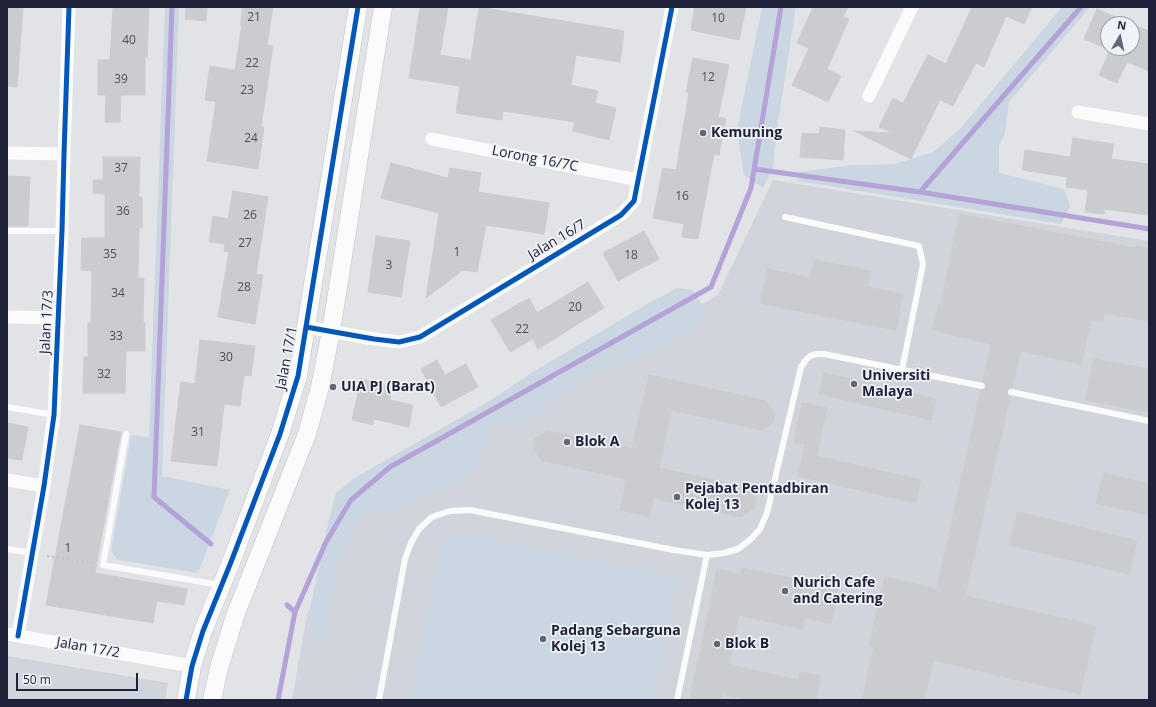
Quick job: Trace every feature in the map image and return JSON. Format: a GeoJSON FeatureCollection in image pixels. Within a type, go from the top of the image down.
{"type":"FeatureCollection","features":[{"type":"Feature","properties":{"kind":"street","name":"Jalan 17/3"},"geometry":{"type":"LineString","coordinates":[[12,635],[32,553],[44,486],[54,415],[59,318],[69,7]]}},
{"type":"Feature","properties":{"kind":"street","name":"Jalan 17/1"},"geometry":{"type":"LineString","coordinates":[[186,700],[192,666],[203,631],[280,434],[298,376],[358,7]]}},
{"type":"Feature","properties":{"kind":"street"},"geometry":{"type":"LineString","coordinates":[[212,700],[219,668],[235,616],[307,434],[320,387],[331,332],[383,7]]}},
{"type":"Feature","properties":{"kind":"street","name":"Jalan 16/7"},"geometry":{"type":"LineString","coordinates":[[306,327],[374,340],[399,342],[420,337],[621,215],[634,201],[672,7]]}},
{"type":"Feature","properties":{"kind":"street"},"geometry":{"type":"LineString","coordinates":[[869,96],[912,7]]}},
{"type":"Feature","properties":{"kind":"street"},"geometry":{"type":"LineString","coordinates":[[1078,112],[1149,124]]}},
{"type":"Feature","properties":{"kind":"street","name":"Lorong 16/7C"},"geometry":{"type":"LineString","coordinates":[[432,139],[638,180]]}},
{"type":"Feature","properties":{"kind":"street"},"geometry":{"type":"LineString","coordinates":[[7,153],[64,154]]}},
{"type":"Feature","properties":{"kind":"street"},"geometry":{"type":"LineString","coordinates":[[7,317],[59,318]]}},
{"type":"Feature","properties":{"kind":"street"},"geometry":{"type":"LineString","coordinates":[[7,480],[44,486]]}},
{"type":"Feature","properties":{"kind":"street","name":"Jalan 17/2"},"geometry":{"type":"LineString","coordinates":[[12,635],[192,666]]}},
{"type":"Feature","properties":{"kind":"lane"},"geometry":{"type":"LineString","coordinates":[[785,217],[919,246],[923,264],[902,370]]}},
{"type":"Feature","properties":{"kind":"lane"},"geometry":{"type":"LineString","coordinates":[[7,231],[62,231]]}},
{"type":"Feature","properties":{"kind":"lane"},"geometry":{"type":"LineString","coordinates":[[379,700],[405,559],[411,543],[419,529],[432,518],[450,511],[470,510],[674,550],[707,555],[724,553],[738,549],[751,539],[760,529],[767,513],[801,367],[810,356],[824,354],[982,386]]}},
{"type":"Feature","properties":{"kind":"lane"},"geometry":{"type":"LineString","coordinates":[[1011,392],[1149,421]]}},
{"type":"Feature","properties":{"kind":"lane"},"geometry":{"type":"LineString","coordinates":[[7,407],[54,415]]}},
{"type":"Feature","properties":{"kind":"lane"},"geometry":{"type":"LineString","coordinates":[[126,434],[103,565],[221,585]]}},
{"type":"Feature","properties":{"kind":"lane"},"geometry":{"type":"LineString","coordinates":[[7,549],[32,553]]}},
{"type":"Feature","properties":{"kind":"lane"},"geometry":{"type":"LineString","coordinates":[[677,700],[707,555]]}},
{"type":"Feature","properties":{"kind":"path"},"geometry":{"type":"LineString","coordinates":[[32,553],[103,565]]}},
{"type":"Feature","properties":{"kind":"shaded area"},"geometry":{"type":"Polygon","coordinates":[[[165,7],[179,7],[162,476],[230,490],[198,573],[118,560],[111,551],[131,435],[149,437],[165,7]]]}},
{"type":"Feature","properties":{"kind":"shaded area"},"geometry":{"type":"Polygon","coordinates":[[[762,7],[796,7],[778,123],[773,167],[763,188],[744,175],[737,130],[762,7]]]}},
{"type":"Feature","properties":{"kind":"shaded area"},"geometry":{"type":"Polygon","coordinates":[[[1062,7],[1090,7],[1009,102],[1005,133],[999,146],[999,173],[1064,189],[1070,206],[1061,224],[799,181],[799,172],[852,165],[895,164],[933,152],[960,129],[1062,7]]]}},
{"type":"Feature","properties":{"kind":"shaded area","name":"Universiti Malaya"},"geometry":{"type":"Polygon","coordinates":[[[773,180],[1149,241],[1149,700],[292,700],[307,614],[336,546],[399,474],[718,295],[773,180]]]}},
{"type":"Feature","properties":{"kind":"shaded area"},"geometry":{"type":"Polygon","coordinates":[[[677,288],[692,290],[708,312],[693,329],[663,349],[590,374],[533,416],[489,430],[476,467],[453,485],[399,509],[364,515],[340,551],[326,632],[320,639],[309,636],[305,633],[327,527],[336,493],[356,477],[488,402],[533,372],[677,288]]]}},
{"type":"Feature","properties":{"kind":"shaded area","name":"Padang Sebarguna Kolej 13"},"geometry":{"type":"Polygon","coordinates":[[[456,531],[678,578],[652,700],[409,700],[442,539],[456,531]]]}},
{"type":"Feature","properties":{"kind":"shaded area"},"geometry":{"type":"Polygon","coordinates":[[[7,656],[168,683],[165,700],[7,700],[7,656]]]}},
{"type":"Feature","properties":{"kind":"shaded area"},"geometry":{"type":"Polygon","coordinates":[[[126,688],[156,693],[154,700],[123,700],[126,688]]]}},
{"type":"Feature","properties":{"kind":"building"},"geometry":{"type":"Polygon","coordinates":[[[7,7],[23,7],[17,87],[7,86],[7,7]]]}},
{"type":"Feature","properties":{"kind":"building"},"geometry":{"type":"Polygon","coordinates":[[[113,7],[149,7],[147,57],[145,57],[145,95],[121,95],[120,122],[105,122],[106,95],[98,95],[98,60],[110,60],[113,7]]]}},
{"type":"Feature","properties":{"kind":"building"},"geometry":{"type":"Polygon","coordinates":[[[186,7],[207,7],[206,21],[185,19],[186,7]]]}},
{"type":"Feature","properties":{"kind":"building"},"geometry":{"type":"Polygon","coordinates":[[[243,7],[273,7],[267,45],[273,46],[261,127],[264,127],[258,169],[207,161],[216,102],[205,100],[210,66],[235,70],[242,25],[240,25],[243,7]]]}},
{"type":"Feature","properties":{"kind":"building"},"geometry":{"type":"Polygon","coordinates":[[[420,7],[448,7],[440,55],[471,60],[479,7],[624,31],[620,62],[576,55],[571,85],[598,91],[595,103],[616,108],[609,140],[573,131],[575,122],[503,111],[502,120],[456,113],[460,86],[409,78],[420,7]]]}},
{"type":"Feature","properties":{"kind":"building"},"geometry":{"type":"Polygon","coordinates":[[[695,7],[746,7],[739,40],[691,30],[695,7]]]}},
{"type":"Feature","properties":{"kind":"building"},"geometry":{"type":"Polygon","coordinates":[[[813,7],[848,7],[843,17],[849,19],[827,69],[841,76],[828,102],[792,85],[809,48],[797,43],[813,7]]]}},
{"type":"Feature","properties":{"kind":"building"},"geometry":{"type":"Polygon","coordinates":[[[972,7],[1032,7],[1024,24],[1006,16],[984,67],[976,63],[953,106],[940,100],[911,159],[854,131],[893,133],[879,127],[893,98],[903,103],[928,55],[946,64],[972,7]]]}},
{"type":"Feature","properties":{"kind":"building"},"geometry":{"type":"Polygon","coordinates":[[[1097,9],[1114,16],[1100,16],[1100,46],[1084,39],[1097,9]]]}},
{"type":"Feature","properties":{"kind":"building"},"geometry":{"type":"Polygon","coordinates":[[[1140,27],[1149,31],[1149,71],[1127,62],[1117,83],[1099,75],[1107,56],[1140,56],[1140,27]]]}},
{"type":"Feature","properties":{"kind":"building"},"geometry":{"type":"Polygon","coordinates":[[[693,58],[729,65],[718,117],[726,119],[719,155],[714,154],[698,239],[682,237],[684,224],[653,218],[663,168],[676,170],[689,92],[686,92],[693,58]]]}},
{"type":"Feature","properties":{"kind":"building"},"geometry":{"type":"Polygon","coordinates":[[[820,127],[845,130],[843,160],[800,157],[802,133],[819,134],[820,127]]]}},
{"type":"Feature","properties":{"kind":"building"},"geometry":{"type":"Polygon","coordinates":[[[1073,138],[1114,144],[1111,159],[1149,164],[1149,215],[1104,209],[1104,214],[1085,212],[1088,190],[1066,187],[1067,177],[1022,170],[1025,150],[1070,157],[1073,138]]]}},
{"type":"Feature","properties":{"kind":"building"},"geometry":{"type":"Polygon","coordinates":[[[103,157],[140,157],[139,197],[142,197],[142,228],[139,227],[138,278],[144,278],[143,323],[145,323],[145,351],[126,351],[125,393],[83,393],[84,357],[88,357],[88,323],[91,323],[92,271],[81,270],[82,238],[105,238],[105,194],[93,193],[93,180],[103,180],[103,157]]]}},
{"type":"Feature","properties":{"kind":"building"},"geometry":{"type":"Polygon","coordinates":[[[391,163],[448,178],[450,168],[481,173],[478,192],[549,203],[544,234],[486,225],[477,272],[463,270],[426,298],[439,213],[381,198],[391,163]]]}},
{"type":"Feature","properties":{"kind":"building"},"geometry":{"type":"Polygon","coordinates":[[[7,176],[30,177],[28,226],[7,226],[7,176]]]}},
{"type":"Feature","properties":{"kind":"building"},"geometry":{"type":"Polygon","coordinates":[[[233,191],[268,197],[256,274],[263,275],[255,324],[218,317],[229,252],[224,251],[225,244],[209,242],[213,216],[228,219],[233,191]]]}},
{"type":"Feature","properties":{"kind":"building"},"geometry":{"type":"Polygon","coordinates":[[[959,214],[1135,248],[1136,246],[1149,249],[1149,321],[1104,313],[1103,322],[1091,320],[1081,364],[1020,351],[1012,388],[1009,388],[1007,391],[1007,394],[1010,396],[965,596],[1096,626],[1080,694],[933,660],[924,700],[862,700],[874,647],[869,646],[885,577],[937,589],[981,390],[985,389],[986,386],[983,382],[991,344],[932,330],[938,305],[941,305],[959,214]]]}},
{"type":"Feature","properties":{"kind":"building"},"geometry":{"type":"Polygon","coordinates":[[[644,231],[659,259],[618,281],[603,253],[644,231]]]}},
{"type":"Feature","properties":{"kind":"building"},"geometry":{"type":"Polygon","coordinates":[[[376,236],[410,241],[401,297],[368,292],[376,236]]]}},
{"type":"Feature","properties":{"kind":"building"},"geometry":{"type":"Polygon","coordinates":[[[814,260],[870,271],[867,287],[903,294],[896,330],[760,303],[767,269],[810,278],[814,260]]]}},
{"type":"Feature","properties":{"kind":"building"},"geometry":{"type":"Polygon","coordinates":[[[588,282],[604,308],[538,349],[533,339],[510,352],[491,320],[529,298],[537,313],[588,282]]]}},
{"type":"Feature","properties":{"kind":"building"},"geometry":{"type":"Polygon","coordinates":[[[200,340],[255,346],[251,376],[244,375],[240,406],[224,404],[217,466],[171,461],[181,382],[195,384],[200,340]]]}},
{"type":"Feature","properties":{"kind":"building"},"geometry":{"type":"Polygon","coordinates":[[[1094,359],[1149,369],[1149,401],[1147,412],[1086,400],[1094,359]]]}},
{"type":"Feature","properties":{"kind":"building"},"geometry":{"type":"Polygon","coordinates":[[[437,360],[445,375],[466,364],[478,387],[441,407],[421,369],[437,360]]]}},
{"type":"Feature","properties":{"kind":"building"},"geometry":{"type":"Polygon","coordinates":[[[824,373],[936,399],[931,420],[819,394],[824,373]]]}},
{"type":"Feature","properties":{"kind":"building","name":"Blok A"},"geometry":{"type":"Polygon","coordinates":[[[649,375],[766,401],[775,413],[773,422],[762,430],[671,410],[659,468],[746,487],[756,498],[754,508],[741,517],[653,498],[649,516],[620,510],[627,479],[541,460],[533,447],[535,438],[548,431],[632,449],[649,375]]]}},
{"type":"Feature","properties":{"kind":"building"},"geometry":{"type":"Polygon","coordinates":[[[361,379],[393,387],[390,400],[413,405],[409,427],[374,419],[373,425],[352,420],[361,379]]]}},
{"type":"Feature","properties":{"kind":"building"},"geometry":{"type":"Polygon","coordinates":[[[802,403],[827,408],[816,456],[921,480],[916,503],[798,476],[805,444],[794,442],[802,403]]]}},
{"type":"Feature","properties":{"kind":"building"},"geometry":{"type":"Polygon","coordinates":[[[7,423],[28,427],[22,460],[7,458],[7,423]]]}},
{"type":"Feature","properties":{"kind":"building"},"geometry":{"type":"Polygon","coordinates":[[[80,425],[121,432],[95,573],[187,589],[184,605],[157,601],[153,623],[46,605],[80,425]]]}},
{"type":"Feature","properties":{"kind":"building"},"geometry":{"type":"Polygon","coordinates":[[[1104,473],[1149,484],[1149,515],[1096,503],[1104,473]]]}},
{"type":"Feature","properties":{"kind":"building"},"geometry":{"type":"Polygon","coordinates":[[[1018,512],[1137,541],[1129,574],[1009,545],[1018,512]]]}},
{"type":"Feature","properties":{"kind":"building","name":"Blok B"},"geometry":{"type":"Polygon","coordinates":[[[742,568],[820,584],[822,575],[840,579],[831,623],[805,618],[803,629],[739,615],[729,665],[798,680],[800,672],[821,676],[816,700],[750,700],[722,694],[721,700],[690,700],[717,569],[740,574],[742,568]]]}},
{"type":"Feature","properties":{"kind":"waterway"},"geometry":{"type":"LineString","coordinates":[[172,7],[154,497],[211,544]]}},
{"type":"Feature","properties":{"kind":"waterway"},"geometry":{"type":"LineString","coordinates":[[278,700],[295,612],[326,542],[351,500],[390,467],[711,287],[751,188],[781,7]]}},
{"type":"Feature","properties":{"kind":"waterway"},"geometry":{"type":"LineString","coordinates":[[920,192],[1081,7]]}},
{"type":"Feature","properties":{"kind":"waterway"},"geometry":{"type":"LineString","coordinates":[[754,169],[920,192],[1149,229]]}},
{"type":"Feature","properties":{"kind":"waterway"},"geometry":{"type":"LineString","coordinates":[[287,605],[295,612]]}},
{"type":"Feature","properties":{"kind":"cycle path"},"geometry":{"type":"LineString","coordinates":[[18,636],[44,486],[54,415],[62,231],[69,7]]}},
{"type":"Feature","properties":{"kind":"cycle path"},"geometry":{"type":"LineString","coordinates":[[186,700],[192,666],[203,631],[280,434],[298,376],[358,7]]}},
{"type":"Feature","properties":{"kind":"cycle path"},"geometry":{"type":"LineString","coordinates":[[306,327],[399,342],[420,337],[621,215],[634,201],[672,7]]}},
{"type":"Feature","properties":{"kind":"place","name":"Kemuning"},"geometry":{"type":"Point","coordinates":[703,133]}},
{"type":"Feature","properties":{"kind":"place","name":"Universiti Malaya"},"geometry":{"type":"Point","coordinates":[854,384]}},
{"type":"Feature","properties":{"kind":"place","name":"UIA PJ (Barat)"},"geometry":{"type":"Point","coordinates":[333,387]}},
{"type":"Feature","properties":{"kind":"place","name":"Blok A"},"geometry":{"type":"Point","coordinates":[567,442]}},
{"type":"Feature","properties":{"kind":"place","name":"Pejabat Pentadbiran Kolej 13"},"geometry":{"type":"Point","coordinates":[677,497]}},
{"type":"Feature","properties":{"kind":"place","name":"Nurich Cafe and Catering"},"geometry":{"type":"Point","coordinates":[785,591]}},
{"type":"Feature","properties":{"kind":"place","name":"Padang Sebarguna Kolej 13"},"geometry":{"type":"Point","coordinates":[543,639]}},
{"type":"Feature","properties":{"kind":"place","name":"Blok B"},"geometry":{"type":"Point","coordinates":[717,644]}}]}
